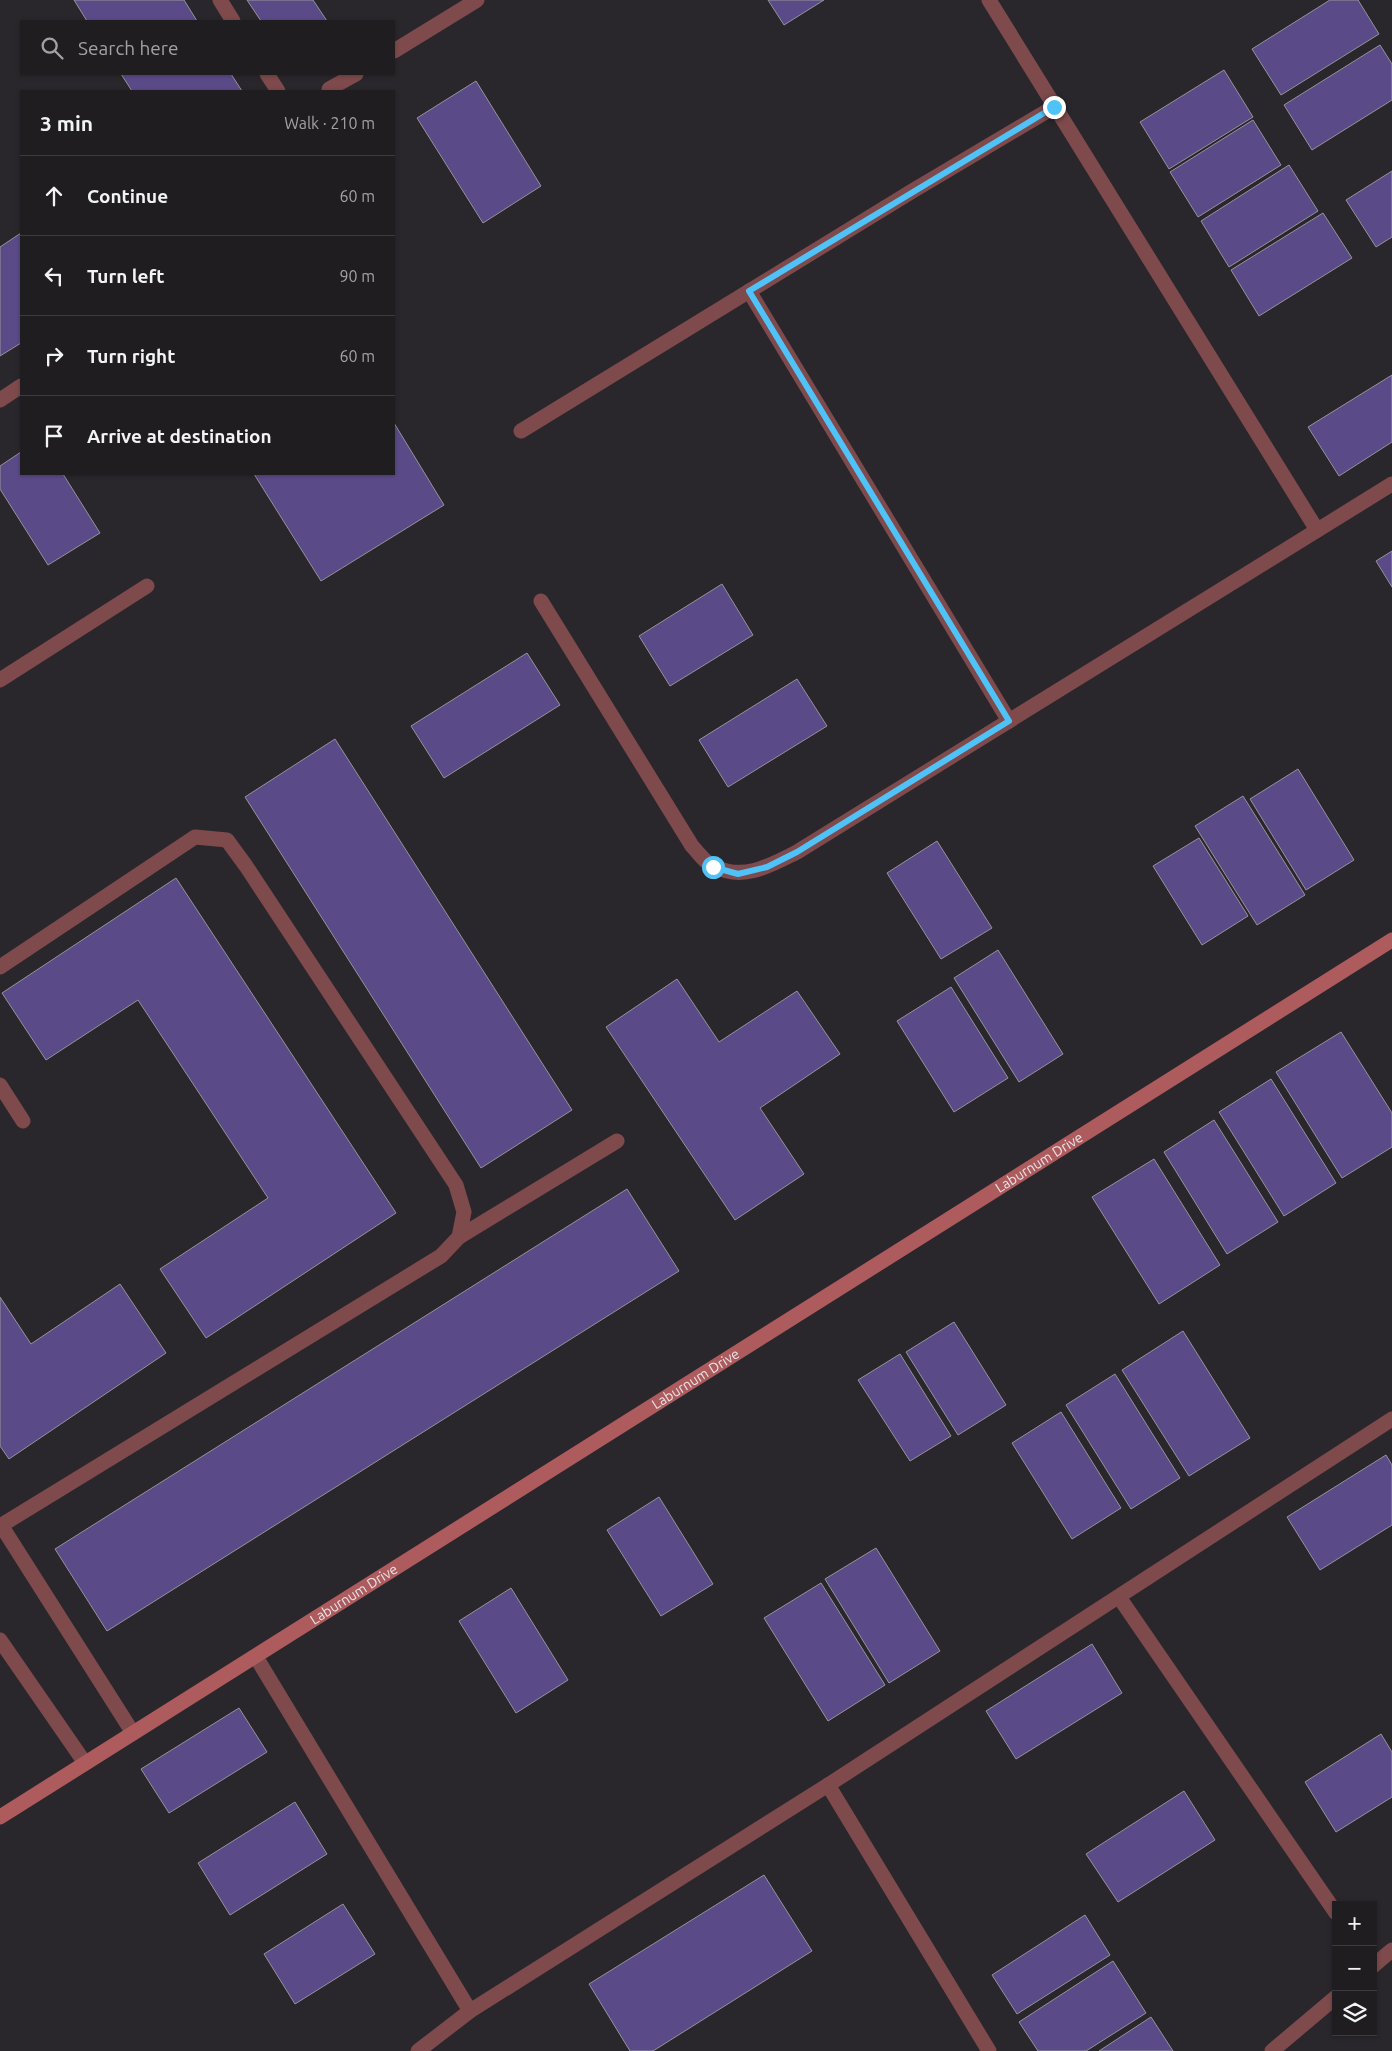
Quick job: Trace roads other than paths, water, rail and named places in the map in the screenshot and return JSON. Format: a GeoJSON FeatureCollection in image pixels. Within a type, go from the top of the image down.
{"type":"FeatureCollection","features":[{"type":"Feature","properties":{"kind":"street"},"geometry":{"type":"LineString","coordinates":[[220,0],[232,20]]}},
{"type":"Feature","properties":{"kind":"street"},"geometry":{"type":"LineString","coordinates":[[395,50],[478,0]]}},
{"type":"Feature","properties":{"kind":"street"},"geometry":{"type":"LineString","coordinates":[[989,0],[1317,530]]}},
{"type":"Feature","properties":{"kind":"street"},"geometry":{"type":"LineString","coordinates":[[268,75],[277,90]]}},
{"type":"Feature","properties":{"kind":"street"},"geometry":{"type":"LineString","coordinates":[[329,89],[354,75]]}},
{"type":"Feature","properties":{"kind":"street"},"geometry":{"type":"LineString","coordinates":[[521,431],[1054,107]]}},
{"type":"Feature","properties":{"kind":"street"},"geometry":{"type":"LineString","coordinates":[[749,291],[1009,721]]}},
{"type":"Feature","properties":{"kind":"street"},"geometry":{"type":"LineString","coordinates":[[0,400],[20,387]]}},
{"type":"Feature","properties":{"kind":"street"},"geometry":{"type":"LineString","coordinates":[[541,601],[692,846],[713,867],[738,874],[767,867],[797,852],[1392,484]]}},
{"type":"Feature","properties":{"kind":"street"},"geometry":{"type":"LineString","coordinates":[[0,680],[147,586]]}},
{"type":"Feature","properties":{"kind":"street"},"geometry":{"type":"LineString","coordinates":[[0,967],[195,837],[227,840],[456,1185],[464,1212],[459,1237]]}},
{"type":"Feature","properties":{"kind":"street","name":"Laburnum Drive"},"geometry":{"type":"LineString","coordinates":[[0,1817],[1392,940]]}},
{"type":"Feature","properties":{"kind":"street"},"geometry":{"type":"LineString","coordinates":[[0,1085],[23,1121]]}},
{"type":"Feature","properties":{"kind":"street"},"geometry":{"type":"LineString","coordinates":[[133,1733],[1,1526],[441,1256],[459,1237],[616,1141]]}},
{"type":"Feature","properties":{"kind":"street"},"geometry":{"type":"LineString","coordinates":[[418,2051],[470,2011],[828,1785],[1392,1420]]}},
{"type":"Feature","properties":{"kind":"street"},"geometry":{"type":"LineString","coordinates":[[1119,1597],[1332,1907]]}},
{"type":"Feature","properties":{"kind":"street"},"geometry":{"type":"LineString","coordinates":[[0,1640],[85,1763]]}},
{"type":"Feature","properties":{"kind":"street"},"geometry":{"type":"LineString","coordinates":[[256,1656],[470,2011]]}},
{"type":"Feature","properties":{"kind":"street"},"geometry":{"type":"LineString","coordinates":[[828,1785],[989,2051]]}},
{"type":"Feature","properties":{"kind":"street"},"geometry":{"type":"LineString","coordinates":[[1377,1963],[1392,1950]]}},
{"type":"Feature","properties":{"kind":"street"},"geometry":{"type":"LineString","coordinates":[[1272,2051],[1332,2000]]}}]}
